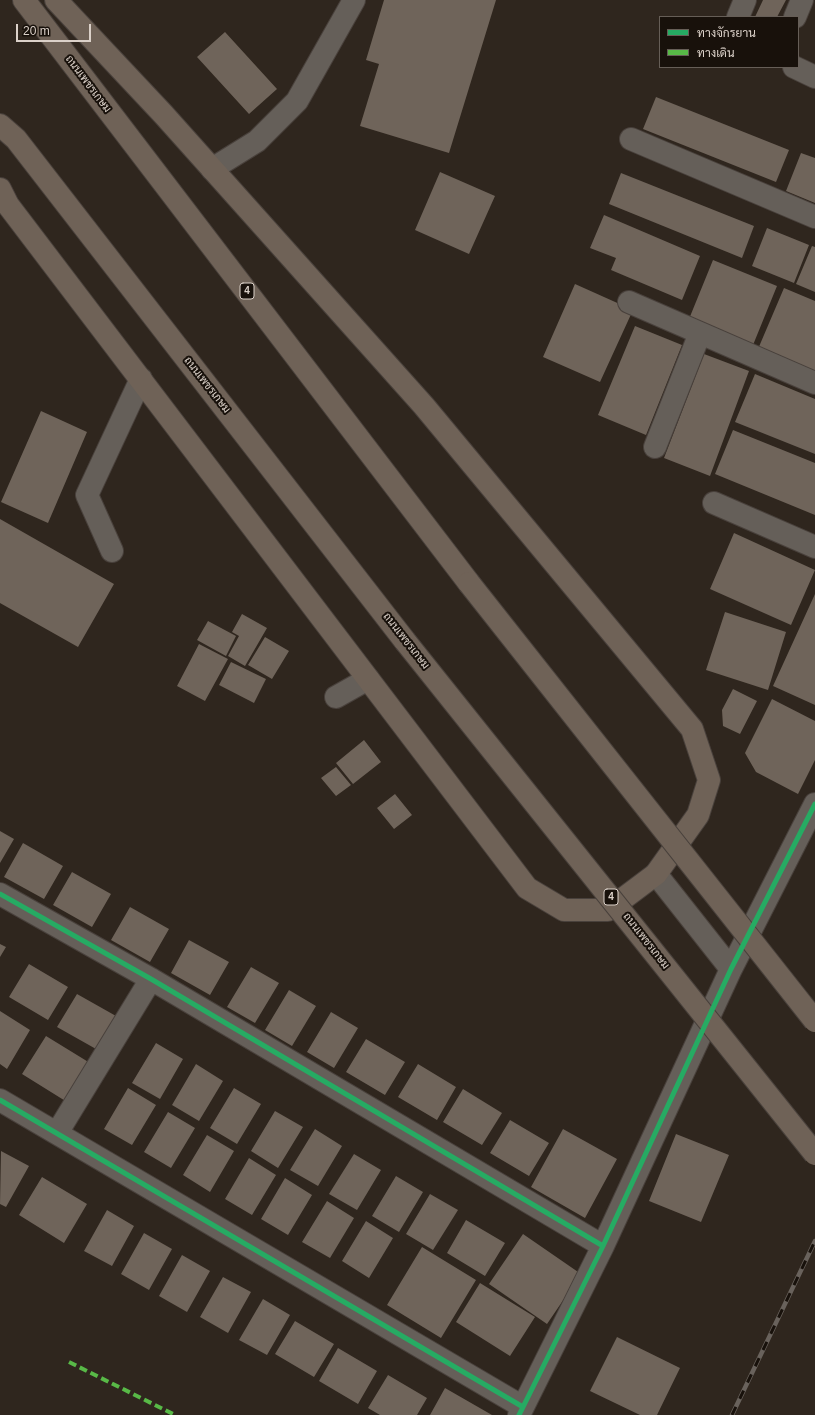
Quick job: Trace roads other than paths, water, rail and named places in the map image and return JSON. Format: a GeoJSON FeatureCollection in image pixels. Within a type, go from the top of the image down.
{"type":"FeatureCollection","features":[{"type":"Feature","properties":{"kind":"highway","name":"ถนนเพชรเกษม"},"geometry":{"type":"LineString","coordinates":[[24,0],[469,583],[815,1021]]}},
{"type":"Feature","properties":{"kind":"highway"},"geometry":{"type":"LineString","coordinates":[[0,189],[8,205],[527,888],[564,910],[608,910],[656,874],[698,815],[708,780],[692,729],[424,406],[212,169],[56,0]]}},
{"type":"Feature","properties":{"kind":"highway","name":"ถนนเพชรเกษม"},"geometry":{"type":"LineString","coordinates":[[0,126],[16,139],[405,641],[815,1154]]}},
{"type":"Feature","properties":{"kind":"street"},"geometry":{"type":"LineString","coordinates":[[212,169],[257,141],[297,101],[354,0]]}},
{"type":"Feature","properties":{"kind":"street"},"geometry":{"type":"LineString","coordinates":[[738,16],[745,0]]}},
{"type":"Feature","properties":{"kind":"street"},"geometry":{"type":"LineString","coordinates":[[795,16],[802,0]]}},
{"type":"Feature","properties":{"kind":"street"},"geometry":{"type":"LineString","coordinates":[[796,68],[815,77]]}},
{"type":"Feature","properties":{"kind":"street"},"geometry":{"type":"LineString","coordinates":[[631,139],[815,217]]}},
{"type":"Feature","properties":{"kind":"street"},"geometry":{"type":"LineString","coordinates":[[629,302],[815,383]]}},
{"type":"Feature","properties":{"kind":"street"},"geometry":{"type":"LineString","coordinates":[[655,447],[700,333]]}},
{"type":"Feature","properties":{"kind":"street"},"geometry":{"type":"LineString","coordinates":[[112,552],[87,495],[141,380]]}},
{"type":"Feature","properties":{"kind":"street"},"geometry":{"type":"LineString","coordinates":[[714,503],[815,547]]}},
{"type":"Feature","properties":{"kind":"street"},"geometry":{"type":"LineString","coordinates":[[336,697],[368,679]]}},
{"type":"Feature","properties":{"kind":"street"},"geometry":{"type":"LineString","coordinates":[[0,1100],[57,1132],[521,1411],[603,1246],[731,969],[815,804]]}},
{"type":"Feature","properties":{"kind":"street"},"geometry":{"type":"LineString","coordinates":[[656,874],[731,969]]}},
{"type":"Feature","properties":{"kind":"street"},"geometry":{"type":"LineString","coordinates":[[0,894],[151,979],[603,1246]]}},
{"type":"Feature","properties":{"kind":"street"},"geometry":{"type":"LineString","coordinates":[[57,1132],[151,979]]}},
{"type":"Feature","properties":{"kind":"railway"},"geometry":{"type":"LineString","coordinates":[[732,1415],[815,1241]]}}]}
